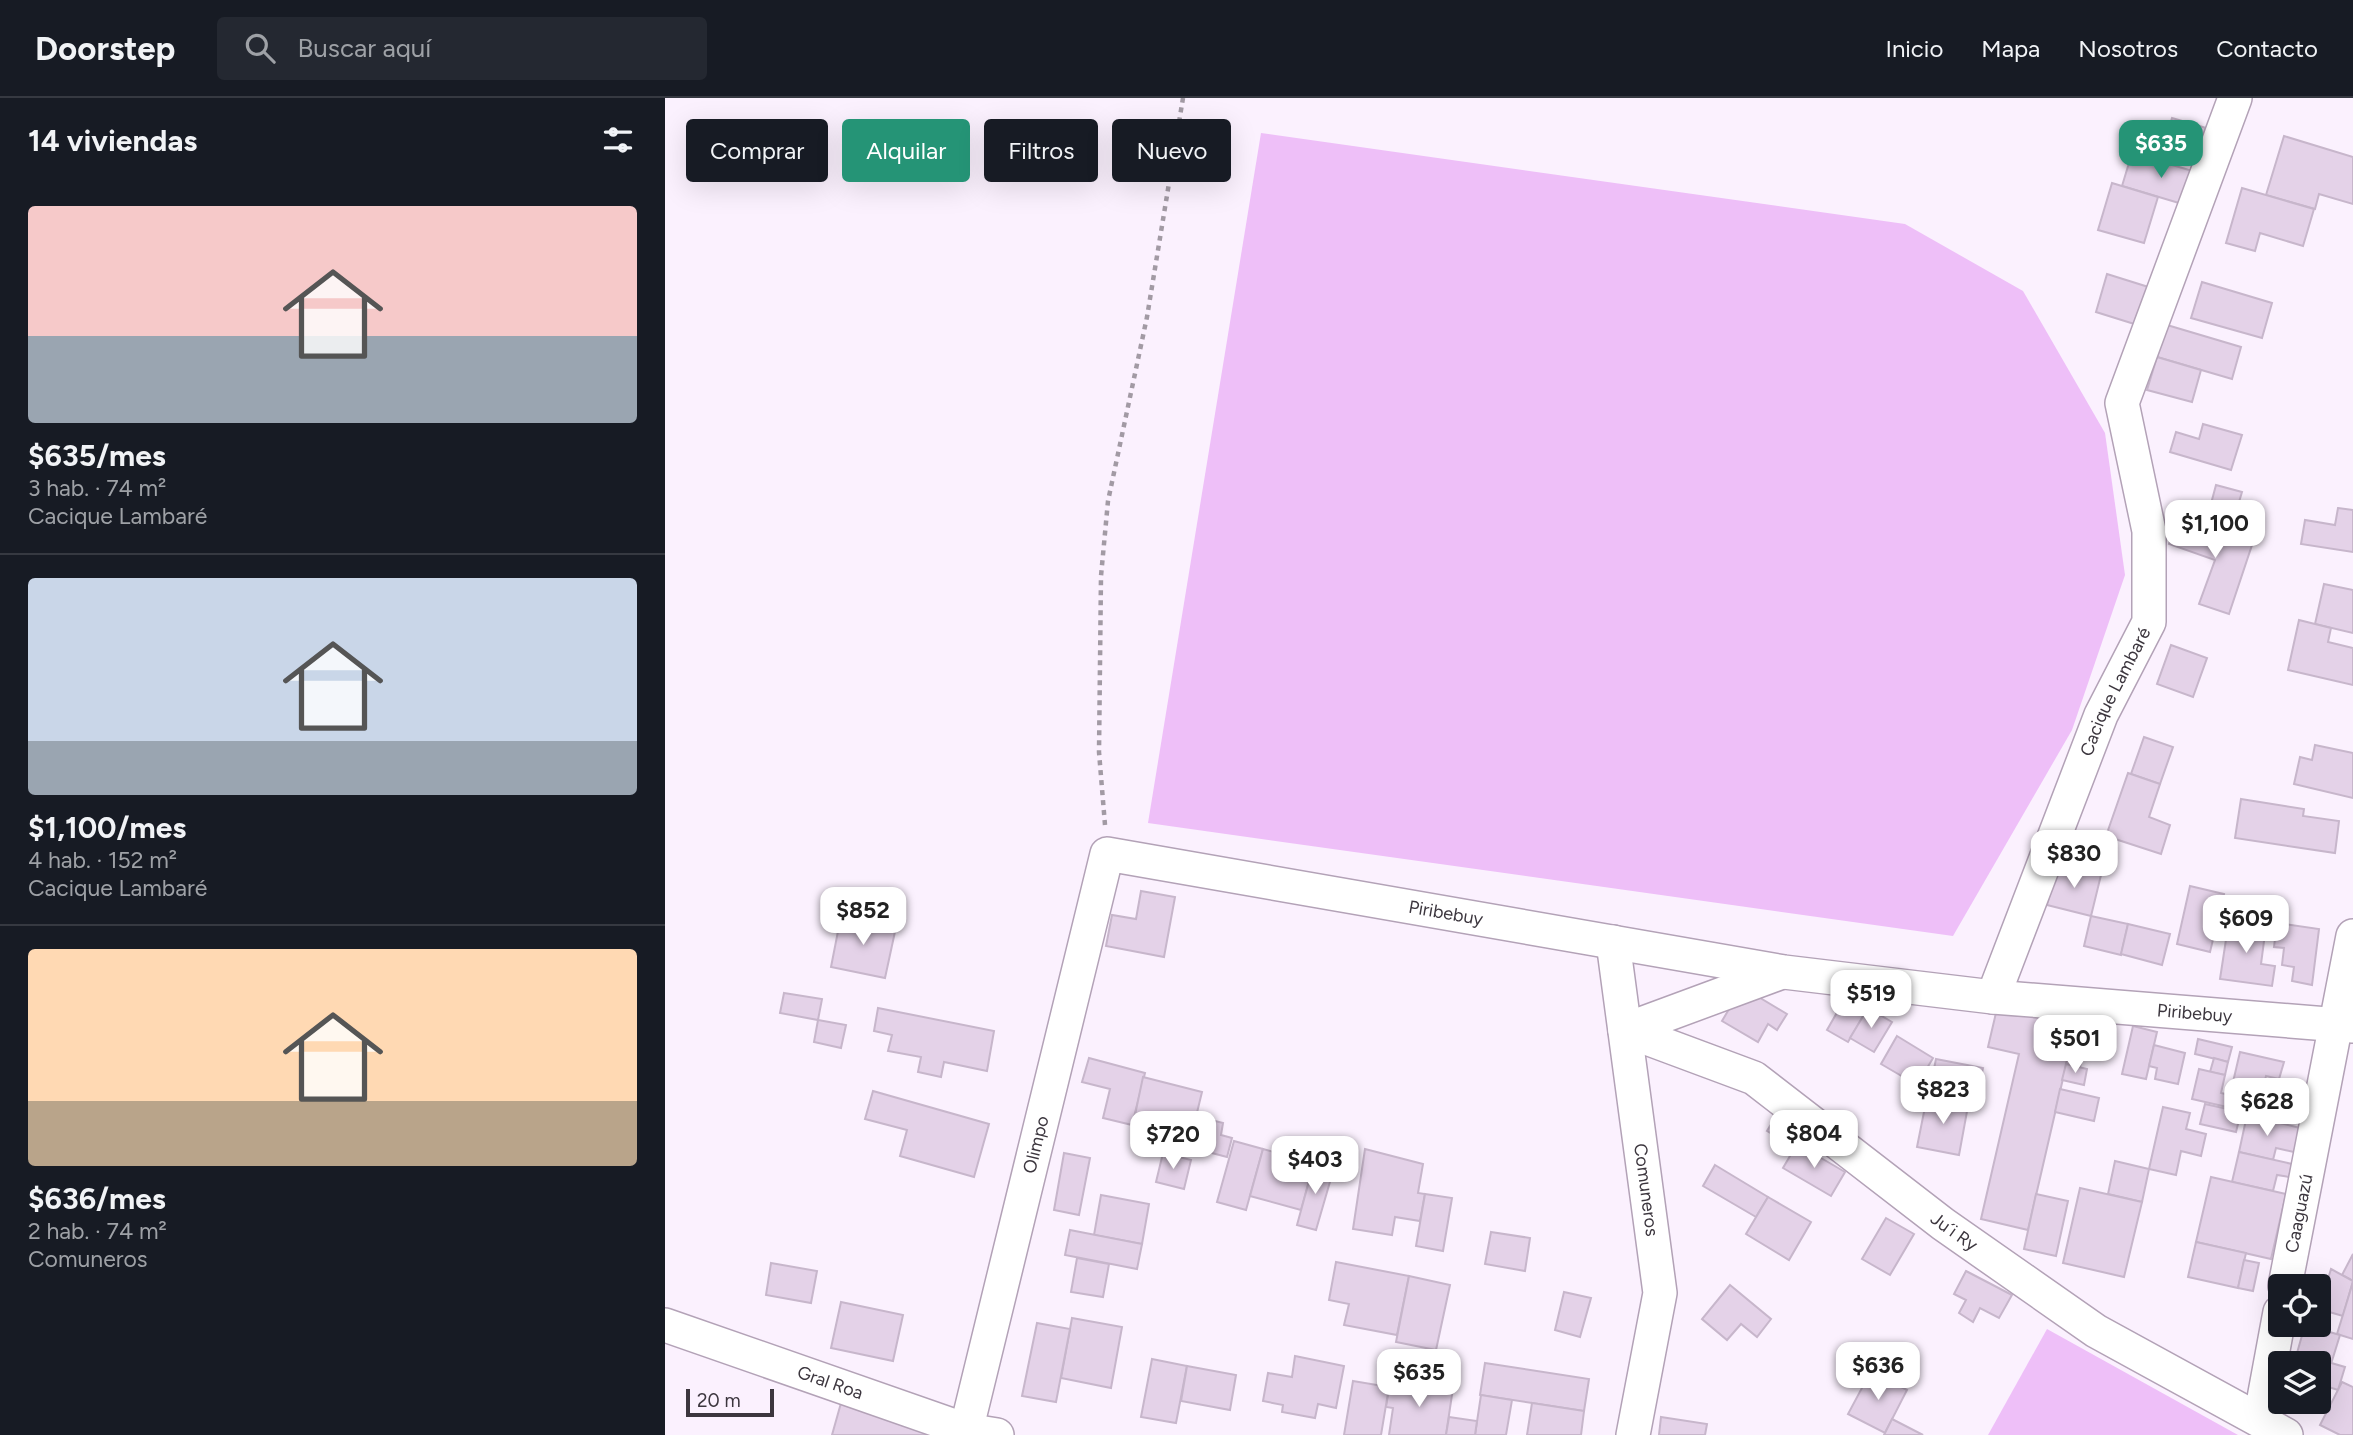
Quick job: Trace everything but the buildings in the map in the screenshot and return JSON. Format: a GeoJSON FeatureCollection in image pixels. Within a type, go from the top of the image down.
{"type":"FeatureCollection","features":[{"type":"Feature","properties":{"kind":"street","name":"Cacique Lambaré"},"geometry":{"type":"LineString","coordinates":[[1993,997],[2101,715],[2149,622],[2149,531],[2122,402],[2235,98]]}},
{"type":"Feature","properties":{"kind":"street","name":"Piribebuy"},"geometry":{"type":"LineString","coordinates":[[1107,855],[1784,972],[1993,997],[2343,1025]]}},
{"type":"Feature","properties":{"kind":"street","name":"Olimpo"},"geometry":{"type":"LineString","coordinates":[[976,1433],[1107,855]]}},
{"type":"Feature","properties":{"kind":"street","name":"Caaguazú"},"geometry":{"type":"LineString","coordinates":[[2288,1274],[2343,1025],[2353,936]]}},
{"type":"Feature","properties":{"kind":"street","name":"Comuneros"},"geometry":{"type":"LineString","coordinates":[[1613,942],[1660,1293],[1633,1435]]}},
{"type":"Feature","properties":{"kind":"street","name":"Piribebuy"},"geometry":{"type":"LineString","coordinates":[[1625,1030],[1784,972]]}},
{"type":"Feature","properties":{"kind":"street","name":"Ju´i Ry"},"geometry":{"type":"LineString","coordinates":[[1625,1030],[1754,1078],[1943,1224],[2097,1331],[2273,1428]]}},
{"type":"Feature","properties":{"kind":"street","name":"Gral Roa"},"geometry":{"type":"LineString","coordinates":[[665,1325],[976,1433]]}},
{"type":"Feature","properties":{"kind":"street"},"geometry":{"type":"LineString","coordinates":[[2273,1428],[2278,1337]]}},
{"type":"Feature","properties":{"kind":"path"},"geometry":{"type":"LineString","coordinates":[[1107,855],[1099,752],[1102,564],[1108,501],[1147,317],[1183,98]]}},
{"type":"Feature","properties":{"kind":"shaded area"},"geometry":{"type":"Polygon","coordinates":[[[1261,133],[1905,224],[2023,291],[2105,433],[2125,575],[2072,730],[1953,936],[1148,823],[1261,133]]]}},
{"type":"Feature","properties":{"kind":"shaded area"},"geometry":{"type":"Polygon","coordinates":[[[2047,1329],[2238,1435],[1988,1435],[2047,1329]]]}}]}
